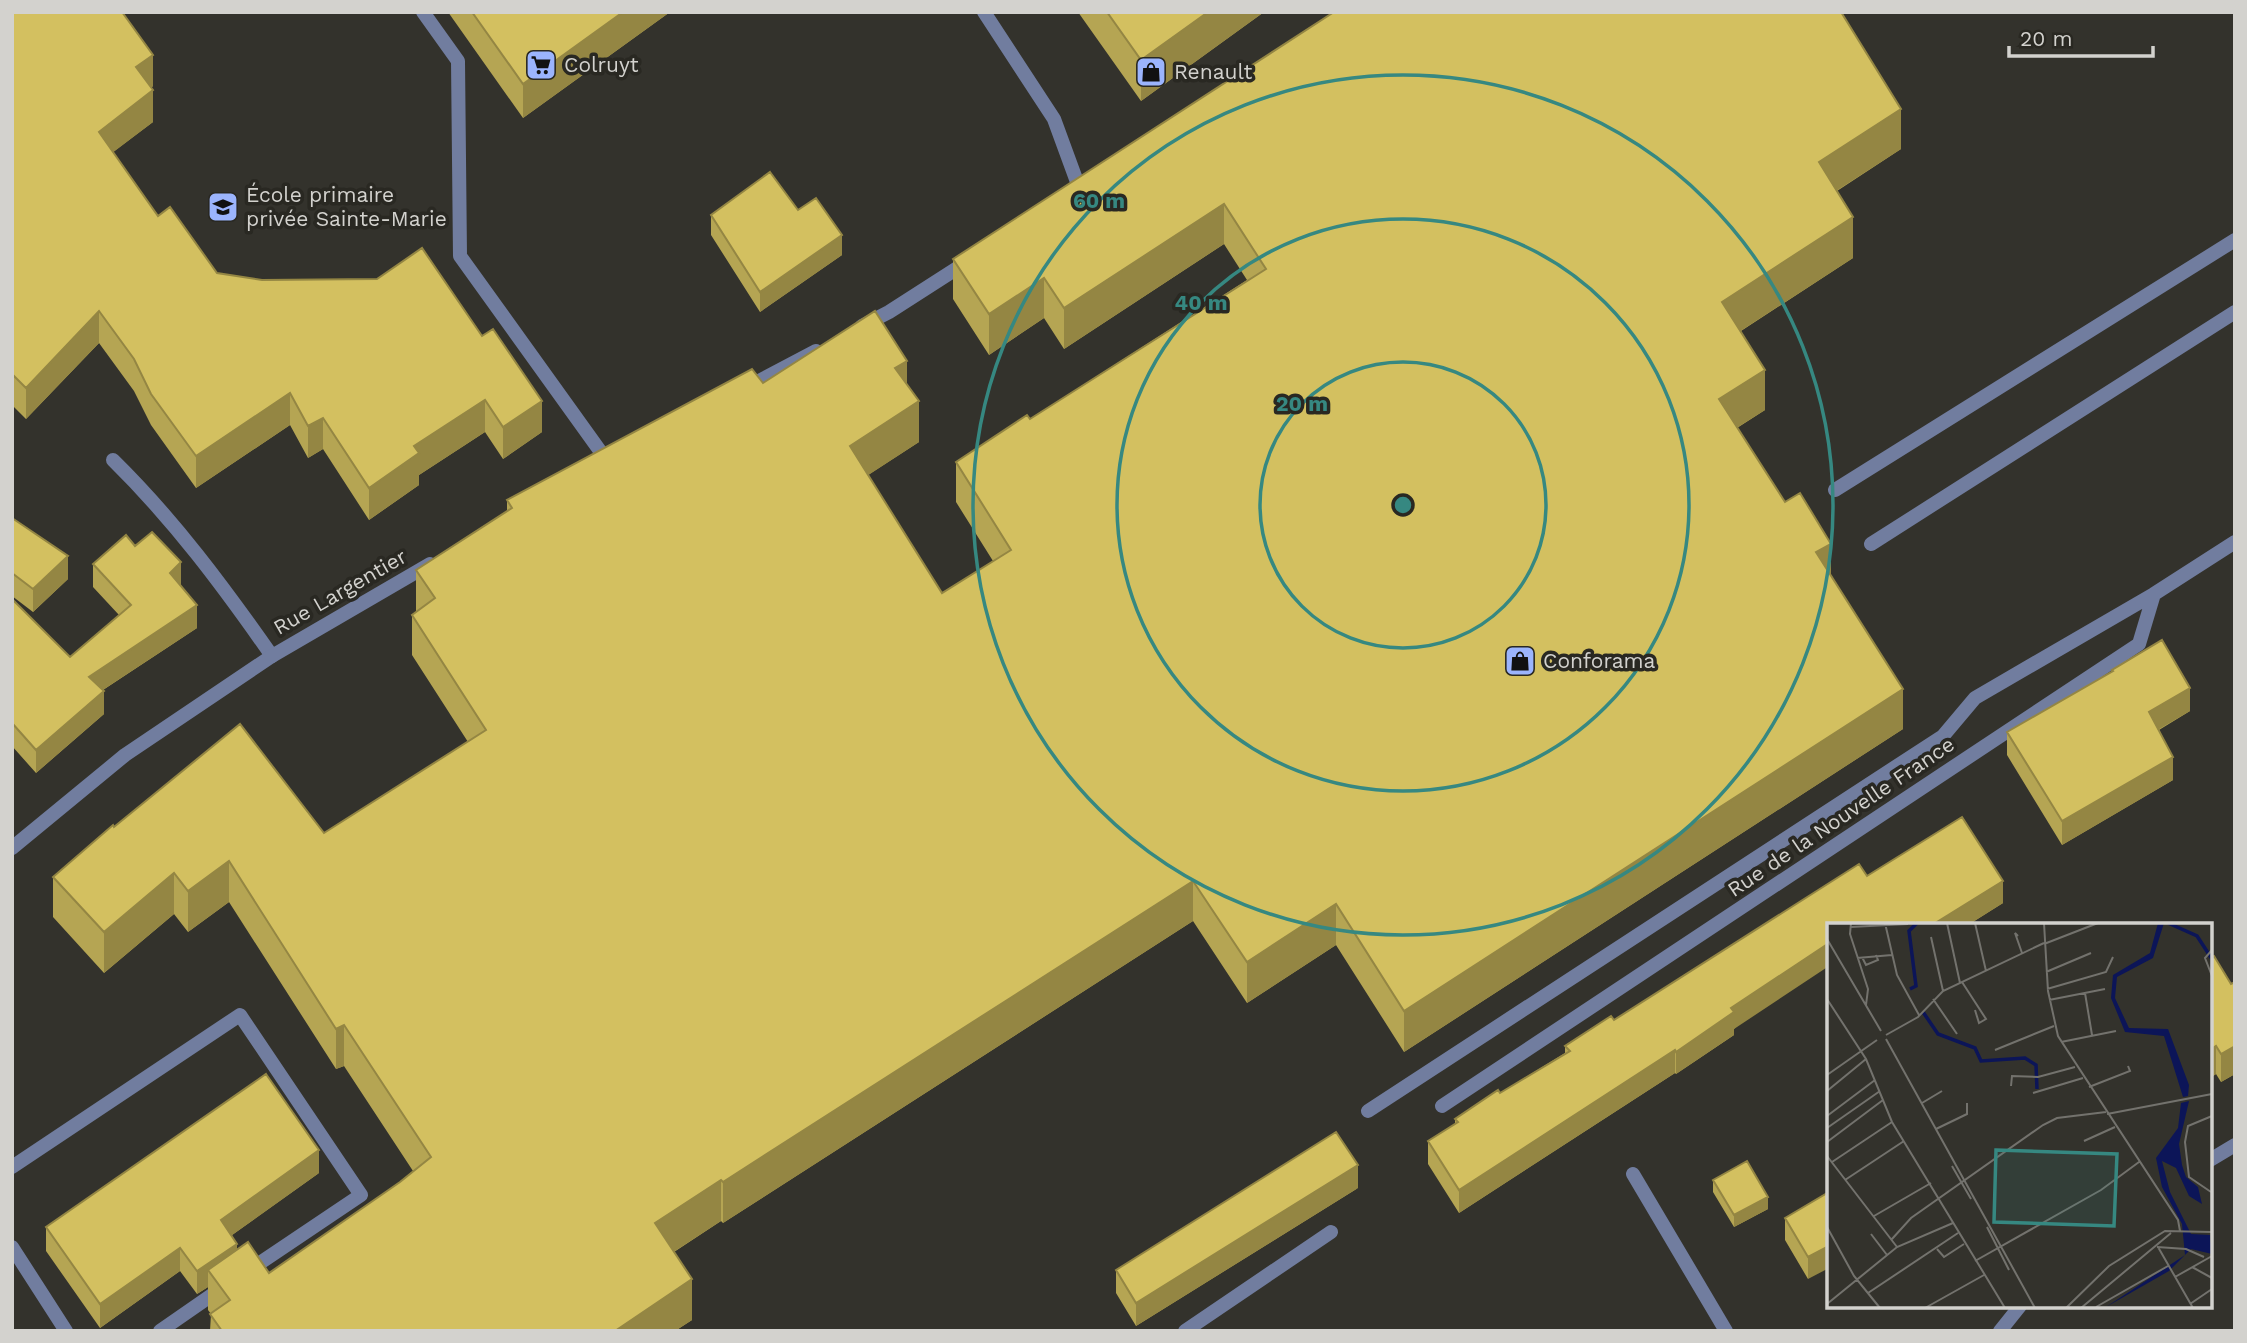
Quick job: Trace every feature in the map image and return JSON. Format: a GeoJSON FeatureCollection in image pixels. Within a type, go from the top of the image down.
{"type":"FeatureCollection","features":[{"type":"Feature","properties":{"kind":"street"},"geometry":{"type":"LineString","coordinates":[[423,12],[458,61],[460,256],[614,459],[591,471]]}},
{"type":"Feature","properties":{"kind":"street"},"geometry":{"type":"LineString","coordinates":[[984,12],[1054,119],[1080,190]]}},
{"type":"Feature","properties":{"kind":"street"},"geometry":{"type":"LineString","coordinates":[[1835,490],[2235,240]]}},
{"type":"Feature","properties":{"kind":"street"},"geometry":{"type":"LineString","coordinates":[[852,331],[889,312],[979,254]]}},
{"type":"Feature","properties":{"kind":"street"},"geometry":{"type":"LineString","coordinates":[[1871,544],[2235,312]]}},
{"type":"Feature","properties":{"kind":"street"},"geometry":{"type":"LineString","coordinates":[[730,397],[828,345]]}},
{"type":"Feature","properties":{"kind":"street"},"geometry":{"type":"LineString","coordinates":[[113,460],[148,495],[218,578],[272,656]]}},
{"type":"Feature","properties":{"kind":"street"},"geometry":{"type":"LineString","coordinates":[[1368,1111],[1944,736],[1975,698],[2154,594],[2235,542]]}},
{"type":"Feature","properties":{"kind":"street","name":"Rue Largentier"},"geometry":{"type":"LineString","coordinates":[[12,848],[125,755],[272,656],[447,554]]}},
{"type":"Feature","properties":{"kind":"street","name":"Rue de la Nouvelle France"},"geometry":{"type":"LineString","coordinates":[[1442,1106],[2139,644],[2154,594]]}},
{"type":"Feature","properties":{"kind":"street"},"geometry":{"type":"LineString","coordinates":[[12,1167],[240,1015],[361,1195],[160,1331]]}},
{"type":"Feature","properties":{"kind":"street"},"geometry":{"type":"LineString","coordinates":[[2212,1159],[2235,1145]]}},
{"type":"Feature","properties":{"kind":"street"},"geometry":{"type":"LineString","coordinates":[[1633,1174],[1726,1331]]}},
{"type":"Feature","properties":{"kind":"street"},"geometry":{"type":"LineString","coordinates":[[1185,1331],[1331,1232]]}},
{"type":"Feature","properties":{"kind":"street"},"geometry":{"type":"LineString","coordinates":[[12,1247],[66,1331]]}},
{"type":"Feature","properties":{"kind":"street"},"geometry":{"type":"LineString","coordinates":[[2000,1331],[2018,1308]]}},
{"type":"Feature","properties":{"kind":"building"},"geometry":{"type":"Polygon","coordinates":[[[12,12],[122,12],[153,55],[136,67],[153,90],[99,132],[158,216],[170,207],[217,273],[262,280],[377,279],[422,248],[482,336],[493,329],[542,401],[503,427],[485,400],[414,446],[419,453],[369,488],[323,418],[308,426],[290,393],[196,456],[151,394],[134,359],[99,311],[26,388],[12,374],[12,12]]]}},
{"type":"Feature","properties":{"kind":"building"},"geometry":{"type":"Polygon","coordinates":[[[472,12],[623,12],[523,84],[472,12]]]}},
{"type":"Feature","properties":{"kind":"building"},"geometry":{"type":"Polygon","coordinates":[[[1107,12],[1208,12],[1141,60],[1107,12]]]}},
{"type":"Feature","properties":{"kind":"building"},"geometry":{"type":"Polygon","coordinates":[[[1334,12],[1841,12],[1901,109],[1819,162],[1853,217],[1722,302],[1765,370],[1719,399],[1785,502],[1800,493],[1831,544],[1816,552],[1903,689],[1404,1011],[1336,904],[1247,962],[1193,881],[655,1223],[692,1279],[615,1331],[222,1331],[210,1314],[230,1300],[208,1270],[248,1242],[269,1273],[400,1182],[431,1157],[344,1025],[336,1029],[229,861],[188,891],[174,873],[104,932],[53,877],[113,825],[114,827],[240,724],[324,833],[486,730],[412,615],[435,598],[416,570],[512,508],[507,500],[752,369],[763,383],[875,311],[907,361],[895,368],[919,401],[850,446],[942,593],[1011,550],[956,462],[1027,415],[1030,419],[1266,269],[1224,204],[1064,308],[1044,278],[989,314],[953,259],[1334,12]]]}},
{"type":"Feature","properties":{"kind":"building"},"geometry":{"type":"Polygon","coordinates":[[[770,172],[798,210],[816,198],[842,235],[760,292],[711,215],[770,172]]]}},
{"type":"Feature","properties":{"kind":"building"},"geometry":{"type":"Polygon","coordinates":[[[12,518],[68,556],[33,589],[12,573],[12,518]]]}},
{"type":"Feature","properties":{"kind":"building"},"geometry":{"type":"Polygon","coordinates":[[[152,532],[181,562],[170,573],[197,605],[89,677],[104,691],[36,750],[12,723],[12,599],[70,657],[131,605],[93,564],[126,535],[135,546],[152,532]]]}},
{"type":"Feature","properties":{"kind":"building"},"geometry":{"type":"Polygon","coordinates":[[[2162,640],[2190,688],[2149,712],[2173,757],[2062,821],[2007,732],[2162,640]]]}},
{"type":"Feature","properties":{"kind":"building"},"geometry":{"type":"Polygon","coordinates":[[[1962,817],[2003,881],[1935,923],[1827,923],[1827,944],[1731,1008],[1734,1012],[1459,1190],[1428,1141],[1458,1122],[1455,1119],[1498,1090],[1500,1093],[1570,1051],[1565,1046],[1611,1016],[1614,1020],[1859,864],[1867,876],[1962,817]]]}},
{"type":"Feature","properties":{"kind":"building"},"geometry":{"type":"Polygon","coordinates":[[[2214,956],[2231,984],[2235,982],[2235,1046],[2221,1054],[2216,1046],[2212,1049],[2214,956]]]}},
{"type":"Feature","properties":{"kind":"building"},"geometry":{"type":"Polygon","coordinates":[[[266,1074],[319,1150],[221,1220],[237,1244],[197,1271],[180,1248],[100,1304],[46,1227],[266,1074]]]}},
{"type":"Feature","properties":{"kind":"building"},"geometry":{"type":"Polygon","coordinates":[[[1336,1132],[1358,1165],[1136,1303],[1116,1270],[1336,1132]]]}},
{"type":"Feature","properties":{"kind":"building"},"geometry":{"type":"Polygon","coordinates":[[[1747,1161],[1768,1197],[1734,1215],[1713,1180],[1747,1161]]]}},
{"type":"Feature","properties":{"kind":"building"},"geometry":{"type":"Polygon","coordinates":[[[1827,1193],[1827,1247],[1808,1257],[1785,1218],[1827,1193]]]}},
{"type":"Feature","properties":{"kind":"place","name":"Colruyt"},"geometry":{"type":"Point","coordinates":[541,65]}},
{"type":"Feature","properties":{"kind":"place","name":"Renault"},"geometry":{"type":"Point","coordinates":[1151,72]}},
{"type":"Feature","properties":{"kind":"place","name":"École primaire privée Sainte-Marie"},"geometry":{"type":"Point","coordinates":[223,207]}},
{"type":"Feature","properties":{"kind":"place","name":"Conforama"},"geometry":{"type":"Point","coordinates":[1520,661]}}]}
